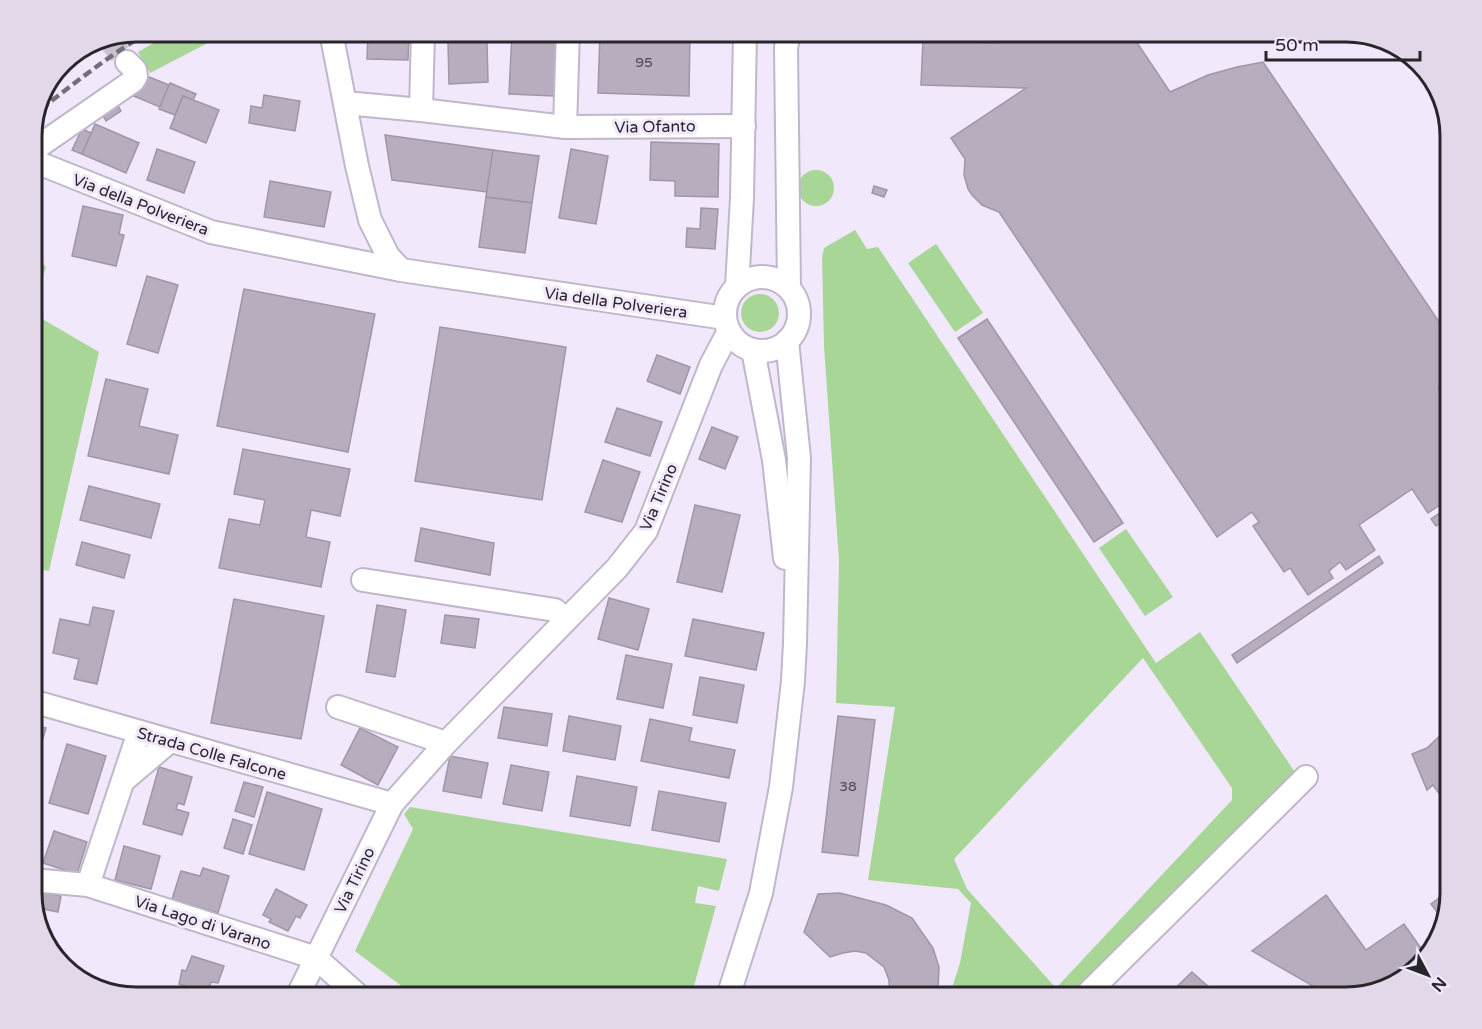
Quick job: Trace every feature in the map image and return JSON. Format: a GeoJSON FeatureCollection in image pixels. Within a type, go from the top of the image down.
{"type":"FeatureCollection","features":[{"type":"Feature","properties":{"kind":"street"},"geometry":{"type":"LineString","coordinates":[[333,42],[370,220],[388,256],[401,270]]}},
{"type":"Feature","properties":{"kind":"street"},"geometry":{"type":"LineString","coordinates":[[422,110],[423,42]]}},
{"type":"Feature","properties":{"kind":"street"},"geometry":{"type":"LineString","coordinates":[[565,128],[568,42]]}},
{"type":"Feature","properties":{"kind":"street"},"geometry":{"type":"LineString","coordinates":[[737,286],[744,126],[745,42]]}},
{"type":"Feature","properties":{"kind":"street"},"geometry":{"type":"LineString","coordinates":[[787,42],[789,288]]}},
{"type":"Feature","properties":{"kind":"street","name":"Via della Polveriera"},"geometry":{"type":"LineString","coordinates":[[42,144],[133,81],[132,69]]}},
{"type":"Feature","properties":{"kind":"street","name":"Via Ofanto"},"geometry":{"type":"LineString","coordinates":[[345,103],[565,128],[744,126]]}},
{"type":"Feature","properties":{"kind":"street","name":"Via della Polveriera"},"geometry":{"type":"LineString","coordinates":[[42,164],[211,232],[401,270],[691,313],[727,324]]}},
{"type":"Feature","properties":{"kind":"street"},"geometry":{"type":"LineString","coordinates":[[769,277],[789,288],[799,309],[794,332],[787,341],[777,348],[765,351],[743,346],[735,339],[727,324],[726,306],[737,286],[747,280],[769,277]]}},
{"type":"Feature","properties":{"kind":"street"},"geometry":{"type":"LineString","coordinates":[[691,313],[708,324],[713,331],[717,354]]}},
{"type":"Feature","properties":{"kind":"street","name":"Via Tirino"},"geometry":{"type":"LineString","coordinates":[[302,987],[392,804],[446,743],[617,568],[646,531],[727,324]]}},
{"type":"Feature","properties":{"kind":"street"},"geometry":{"type":"LineString","coordinates":[[731,987],[761,893],[781,787],[793,681],[799,458],[787,341]]}},
{"type":"Feature","properties":{"kind":"street"},"geometry":{"type":"LineString","coordinates":[[753,350],[774,460],[795,643]]}},
{"type":"Feature","properties":{"kind":"street"},"geometry":{"type":"LineString","coordinates":[[363,579],[555,610],[566,620]]}},
{"type":"Feature","properties":{"kind":"street","name":"Strada Colle Falcone"},"geometry":{"type":"LineString","coordinates":[[42,704],[392,804]]}},
{"type":"Feature","properties":{"kind":"street"},"geometry":{"type":"LineString","coordinates":[[338,707],[446,743]]}},
{"type":"Feature","properties":{"kind":"street"},"geometry":{"type":"LineString","coordinates":[[88,885],[139,732]]}},
{"type":"Feature","properties":{"kind":"street"},"geometry":{"type":"LineString","coordinates":[[124,780],[170,741]]}},
{"type":"Feature","properties":{"kind":"street"},"geometry":{"type":"LineString","coordinates":[[1095,987],[1306,777]]}},
{"type":"Feature","properties":{"kind":"street","name":"Via Lago di Varano"},"geometry":{"type":"LineString","coordinates":[[42,880],[88,885],[316,958],[348,987]]}},
{"type":"Feature","properties":{"kind":"green space"},"geometry":{"type":"Polygon","coordinates":[[[156,42],[210,42],[150,73],[138,52],[156,42]]]}},
{"type":"Feature","properties":{"kind":"green space"},"geometry":{"type":"Polygon","coordinates":[[[816,170],[829,175],[834,188],[829,201],[816,206],[803,201],[798,188],[803,175],[816,170]]]}},
{"type":"Feature","properties":{"kind":"green space"},"geometry":{"type":"Polygon","coordinates":[[[855,230],[867,249],[878,247],[1156,663],[1200,632],[1305,787],[1092,987],[1057,987],[1232,800],[1232,788],[1143,658],[954,859],[967,889],[1055,987],[952,987],[960,963],[971,903],[958,889],[868,880],[895,707],[836,703],[839,561],[824,346],[822,258],[824,248],[855,230]]]}},
{"type":"Feature","properties":{"kind":"green space"},"geometry":{"type":"Polygon","coordinates":[[[936,244],[983,313],[955,332],[908,263],[936,244]]]}},
{"type":"Feature","properties":{"kind":"green space"},"geometry":{"type":"Polygon","coordinates":[[[42,263],[46,267],[42,280],[42,263]]]}},
{"type":"Feature","properties":{"kind":"green space"},"geometry":{"type":"Polygon","coordinates":[[[760,294],[767,295],[773,300],[778,306],[778,320],[773,326],[767,331],[760,332],[753,331],[747,326],[742,320],[741,313],[742,306],[747,300],[753,295],[760,294]]]}},
{"type":"Feature","properties":{"kind":"green space"},"geometry":{"type":"Polygon","coordinates":[[[42,319],[99,352],[49,571],[42,570],[42,319]]]}},
{"type":"Feature","properties":{"kind":"green space"},"geometry":{"type":"Polygon","coordinates":[[[1126,529],[1173,597],[1145,616],[1099,548],[1126,529]]]}},
{"type":"Feature","properties":{"kind":"green space"},"geometry":{"type":"Polygon","coordinates":[[[410,807],[727,859],[719,891],[698,886],[695,903],[716,906],[694,987],[403,987],[355,951],[413,829],[404,814],[410,807]]]}},
{"type":"Feature","properties":{"kind":"building"},"geometry":{"type":"Polygon","coordinates":[[[368,42],[409,42],[408,60],[367,59],[368,42]]]}},
{"type":"Feature","properties":{"kind":"building"},"geometry":{"type":"Polygon","coordinates":[[[448,42],[487,42],[488,82],[449,84],[448,42]]]}},
{"type":"Feature","properties":{"kind":"building"},"geometry":{"type":"Polygon","coordinates":[[[512,42],[557,42],[554,96],[509,94],[512,42]]]}},
{"type":"Feature","properties":{"kind":"building"},"geometry":{"type":"Polygon","coordinates":[[[600,42],[690,42],[689,96],[598,93],[600,42]]]}},
{"type":"Feature","properties":{"kind":"building"},"geometry":{"type":"Polygon","coordinates":[[[923,42],[1137,42],[1170,92],[1208,75],[1263,62],[1440,323],[1440,386],[1438,387],[1440,390],[1440,505],[1428,513],[1412,489],[1359,525],[1375,550],[1346,570],[1340,562],[1329,571],[1333,578],[1308,595],[1290,568],[1284,572],[1253,526],[1259,522],[1252,512],[1217,537],[999,212],[982,205],[968,189],[964,175],[965,159],[951,138],[1026,88],[921,85],[923,42]]]}},
{"type":"Feature","properties":{"kind":"building"},"geometry":{"type":"Polygon","coordinates":[[[149,77],[169,85],[160,107],[129,94],[149,77]]]}},
{"type":"Feature","properties":{"kind":"building"},"geometry":{"type":"Polygon","coordinates":[[[170,83],[196,94],[193,100],[183,96],[175,115],[159,109],[170,83]]]}},
{"type":"Feature","properties":{"kind":"building"},"geometry":{"type":"Polygon","coordinates":[[[264,95],[300,101],[295,131],[249,123],[251,106],[262,108],[264,95]]]}},
{"type":"Feature","properties":{"kind":"building"},"geometry":{"type":"Polygon","coordinates":[[[183,96],[219,110],[206,143],[170,128],[183,96]]]}},
{"type":"Feature","properties":{"kind":"building"},"geometry":{"type":"Polygon","coordinates":[[[117,104],[121,111],[106,121],[102,114],[117,104]]]}},
{"type":"Feature","properties":{"kind":"building"},"geometry":{"type":"Polygon","coordinates":[[[95,124],[139,143],[126,173],[82,154],[95,124]]]}},
{"type":"Feature","properties":{"kind":"building"},"geometry":{"type":"Polygon","coordinates":[[[82,129],[91,133],[82,154],[72,150],[82,129]]]}},
{"type":"Feature","properties":{"kind":"building"},"geometry":{"type":"Polygon","coordinates":[[[385,135],[493,150],[487,192],[392,180],[385,135]]]}},
{"type":"Feature","properties":{"kind":"building"},"geometry":{"type":"Polygon","coordinates":[[[651,142],[719,144],[718,197],[675,196],[675,181],[650,180],[651,142]]]}},
{"type":"Feature","properties":{"kind":"building"},"geometry":{"type":"Polygon","coordinates":[[[157,149],[195,162],[184,193],[147,180],[157,149]]]}},
{"type":"Feature","properties":{"kind":"building"},"geometry":{"type":"Polygon","coordinates":[[[571,149],[608,156],[596,224],[559,218],[571,149]]]}},
{"type":"Feature","properties":{"kind":"building"},"geometry":{"type":"Polygon","coordinates":[[[493,150],[539,156],[532,203],[486,197],[493,150]]]}},
{"type":"Feature","properties":{"kind":"building"},"geometry":{"type":"Polygon","coordinates":[[[270,181],[331,192],[324,227],[264,217],[270,181]]]}},
{"type":"Feature","properties":{"kind":"building"},"geometry":{"type":"Polygon","coordinates":[[[874,186],[887,190],[884,197],[872,193],[874,186]]]}},
{"type":"Feature","properties":{"kind":"building"},"geometry":{"type":"Polygon","coordinates":[[[486,197],[532,203],[525,253],[479,247],[486,197]]]}},
{"type":"Feature","properties":{"kind":"building"},"geometry":{"type":"Polygon","coordinates":[[[83,206],[123,215],[119,234],[124,235],[116,266],[72,256],[83,206]]]}},
{"type":"Feature","properties":{"kind":"building"},"geometry":{"type":"Polygon","coordinates":[[[701,208],[718,209],[715,249],[686,247],[687,228],[700,229],[701,208]]]}},
{"type":"Feature","properties":{"kind":"building"},"geometry":{"type":"Polygon","coordinates":[[[147,276],[178,285],[158,353],[127,344],[147,276]]]}},
{"type":"Feature","properties":{"kind":"building"},"geometry":{"type":"Polygon","coordinates":[[[244,289],[375,314],[348,452],[217,426],[244,289]]]}},
{"type":"Feature","properties":{"kind":"building"},"geometry":{"type":"Polygon","coordinates":[[[987,319],[1123,523],[1094,542],[958,338],[987,319]]]}},
{"type":"Feature","properties":{"kind":"building"},"geometry":{"type":"Polygon","coordinates":[[[440,327],[566,347],[542,500],[415,481],[440,327]]]}},
{"type":"Feature","properties":{"kind":"building"},"geometry":{"type":"Polygon","coordinates":[[[657,355],[690,367],[680,394],[647,381],[657,355]]]}},
{"type":"Feature","properties":{"kind":"building"},"geometry":{"type":"Polygon","coordinates":[[[106,379],[148,389],[139,426],[178,435],[169,474],[88,456],[106,379]]]}},
{"type":"Feature","properties":{"kind":"building"},"geometry":{"type":"Polygon","coordinates":[[[617,408],[662,422],[650,456],[605,442],[617,408]]]}},
{"type":"Feature","properties":{"kind":"building"},"geometry":{"type":"Polygon","coordinates":[[[712,427],[738,437],[725,469],[699,459],[712,427]]]}},
{"type":"Feature","properties":{"kind":"building"},"geometry":{"type":"Polygon","coordinates":[[[243,449],[350,469],[340,516],[311,510],[306,537],[330,542],[321,587],[219,568],[229,519],[260,525],[265,500],[234,494],[243,449]]]}},
{"type":"Feature","properties":{"kind":"building"},"geometry":{"type":"Polygon","coordinates":[[[603,460],[640,472],[622,522],[585,512],[603,460]]]}},
{"type":"Feature","properties":{"kind":"building"},"geometry":{"type":"Polygon","coordinates":[[[89,486],[160,504],[151,538],[80,520],[89,486]]]}},
{"type":"Feature","properties":{"kind":"building"},"geometry":{"type":"Polygon","coordinates":[[[695,505],[740,515],[722,592],[677,582],[695,505]]]}},
{"type":"Feature","properties":{"kind":"building"},"geometry":{"type":"Polygon","coordinates":[[[1440,513],[1440,523],[1436,526],[1431,519],[1440,513]]]}},
{"type":"Feature","properties":{"kind":"building"},"geometry":{"type":"Polygon","coordinates":[[[421,528],[494,543],[490,575],[415,561],[421,528]]]}},
{"type":"Feature","properties":{"kind":"building"},"geometry":{"type":"Polygon","coordinates":[[[82,542],[130,555],[124,578],[76,565],[82,542]]]}},
{"type":"Feature","properties":{"kind":"building"},"geometry":{"type":"Polygon","coordinates":[[[1379,556],[1383,563],[1237,663],[1232,655],[1379,556]]]}},
{"type":"Feature","properties":{"kind":"building"},"geometry":{"type":"Polygon","coordinates":[[[609,598],[649,609],[638,650],[598,639],[609,598]]]}},
{"type":"Feature","properties":{"kind":"building"},"geometry":{"type":"Polygon","coordinates":[[[234,599],[324,616],[301,739],[211,723],[234,599]]]}},
{"type":"Feature","properties":{"kind":"building"},"geometry":{"type":"Polygon","coordinates":[[[377,605],[406,610],[395,677],[366,672],[377,605]]]}},
{"type":"Feature","properties":{"kind":"building"},"geometry":{"type":"Polygon","coordinates":[[[93,607],[114,611],[97,684],[74,679],[79,659],[53,653],[60,619],[89,625],[93,607]]]}},
{"type":"Feature","properties":{"kind":"building"},"geometry":{"type":"Polygon","coordinates":[[[445,615],[479,619],[475,648],[441,643],[445,615]]]}},
{"type":"Feature","properties":{"kind":"building"},"geometry":{"type":"Polygon","coordinates":[[[693,619],[764,633],[756,670],[685,656],[693,619]]]}},
{"type":"Feature","properties":{"kind":"building"},"geometry":{"type":"Polygon","coordinates":[[[626,655],[672,664],[663,708],[617,699],[626,655]]]}},
{"type":"Feature","properties":{"kind":"building"},"geometry":{"type":"Polygon","coordinates":[[[700,677],[744,685],[737,723],[693,715],[700,677]]]}},
{"type":"Feature","properties":{"kind":"building"},"geometry":{"type":"Polygon","coordinates":[[[504,707],[552,714],[547,746],[498,738],[504,707]]]}},
{"type":"Feature","properties":{"kind":"building"},"geometry":{"type":"Polygon","coordinates":[[[569,716],[621,726],[615,760],[563,751],[569,716]]]}},
{"type":"Feature","properties":{"kind":"building"},"geometry":{"type":"Polygon","coordinates":[[[838,716],[875,720],[858,856],[822,852],[838,716]]]}},
{"type":"Feature","properties":{"kind":"building"},"geometry":{"type":"Polygon","coordinates":[[[650,719],[692,728],[689,741],[735,750],[729,778],[641,761],[650,719]]]}},
{"type":"Feature","properties":{"kind":"building"},"geometry":{"type":"Polygon","coordinates":[[[42,727],[46,728],[42,741],[42,727]]]}},
{"type":"Feature","properties":{"kind":"building"},"geometry":{"type":"Polygon","coordinates":[[[360,728],[398,747],[378,785],[341,765],[360,728]]]}},
{"type":"Feature","properties":{"kind":"building"},"geometry":{"type":"Polygon","coordinates":[[[1440,736],[1440,795],[1433,785],[1427,790],[1412,754],[1427,748],[1440,736]]]}},
{"type":"Feature","properties":{"kind":"building"},"geometry":{"type":"Polygon","coordinates":[[[67,744],[106,756],[88,814],[49,803],[67,744]]]}},
{"type":"Feature","properties":{"kind":"building"},"geometry":{"type":"Polygon","coordinates":[[[450,756],[488,763],[481,798],[443,791],[450,756]]]}},
{"type":"Feature","properties":{"kind":"building"},"geometry":{"type":"Polygon","coordinates":[[[511,765],[549,772],[542,811],[503,804],[511,765]]]}},
{"type":"Feature","properties":{"kind":"building"},"geometry":{"type":"Polygon","coordinates":[[[159,767],[192,777],[184,805],[178,803],[176,809],[189,813],[182,835],[143,824],[159,767]]]}},
{"type":"Feature","properties":{"kind":"building"},"geometry":{"type":"Polygon","coordinates":[[[577,776],[637,787],[630,826],[570,816],[577,776]]]}},
{"type":"Feature","properties":{"kind":"building"},"geometry":{"type":"Polygon","coordinates":[[[244,782],[263,787],[254,817],[235,811],[244,782]]]}},
{"type":"Feature","properties":{"kind":"building"},"geometry":{"type":"Polygon","coordinates":[[[659,791],[726,803],[719,842],[652,830],[659,791]]]}},
{"type":"Feature","properties":{"kind":"building"},"geometry":{"type":"Polygon","coordinates":[[[267,792],[322,809],[304,870],[249,854],[267,792]]]}},
{"type":"Feature","properties":{"kind":"building"},"geometry":{"type":"Polygon","coordinates":[[[233,819],[252,825],[243,854],[224,848],[233,819]]]}},
{"type":"Feature","properties":{"kind":"building"},"geometry":{"type":"Polygon","coordinates":[[[54,831],[87,842],[77,874],[43,863],[54,831]]]}},
{"type":"Feature","properties":{"kind":"building"},"geometry":{"type":"Polygon","coordinates":[[[124,846],[160,856],[151,889],[115,880],[124,846]]]}},
{"type":"Feature","properties":{"kind":"building"},"geometry":{"type":"Polygon","coordinates":[[[203,868],[229,876],[218,913],[172,899],[181,871],[200,876],[203,868]]]}},
{"type":"Feature","properties":{"kind":"building"},"geometry":{"type":"Polygon","coordinates":[[[276,889],[307,905],[300,918],[296,916],[288,931],[269,922],[271,919],[263,915],[276,889]]]}},
{"type":"Feature","properties":{"kind":"building"},"geometry":{"type":"Polygon","coordinates":[[[42,892],[61,896],[58,912],[44,909],[42,892]]]}},
{"type":"Feature","properties":{"kind":"building"},"geometry":{"type":"Polygon","coordinates":[[[840,893],[886,905],[912,918],[933,948],[939,967],[938,987],[889,987],[884,967],[866,953],[855,951],[830,957],[804,932],[818,894],[840,893]]]}},
{"type":"Feature","properties":{"kind":"building"},"geometry":{"type":"Polygon","coordinates":[[[1326,895],[1366,950],[1404,924],[1419,945],[1398,945],[1398,970],[1382,980],[1358,986],[1315,987],[1252,951],[1326,895]]]}},
{"type":"Feature","properties":{"kind":"building"},"geometry":{"type":"Polygon","coordinates":[[[1440,898],[1438,913],[1431,904],[1440,898]]]}},
{"type":"Feature","properties":{"kind":"building"},"geometry":{"type":"Polygon","coordinates":[[[192,956],[224,966],[218,983],[211,982],[210,987],[188,987],[179,984],[182,970],[186,971],[192,956]]]}},
{"type":"Feature","properties":{"kind":"building"},"geometry":{"type":"Polygon","coordinates":[[[1192,972],[1209,987],[1176,987],[1192,972]]]}},
{"type":"Feature","properties":{"kind":"tunnel"},"geometry":{"type":"LineString","coordinates":[[113,45],[127,62]]}},
{"type":"Feature","properties":{"kind":"railway"},"geometry":{"type":"LineString","coordinates":[[48,104],[133,42]]}}]}
